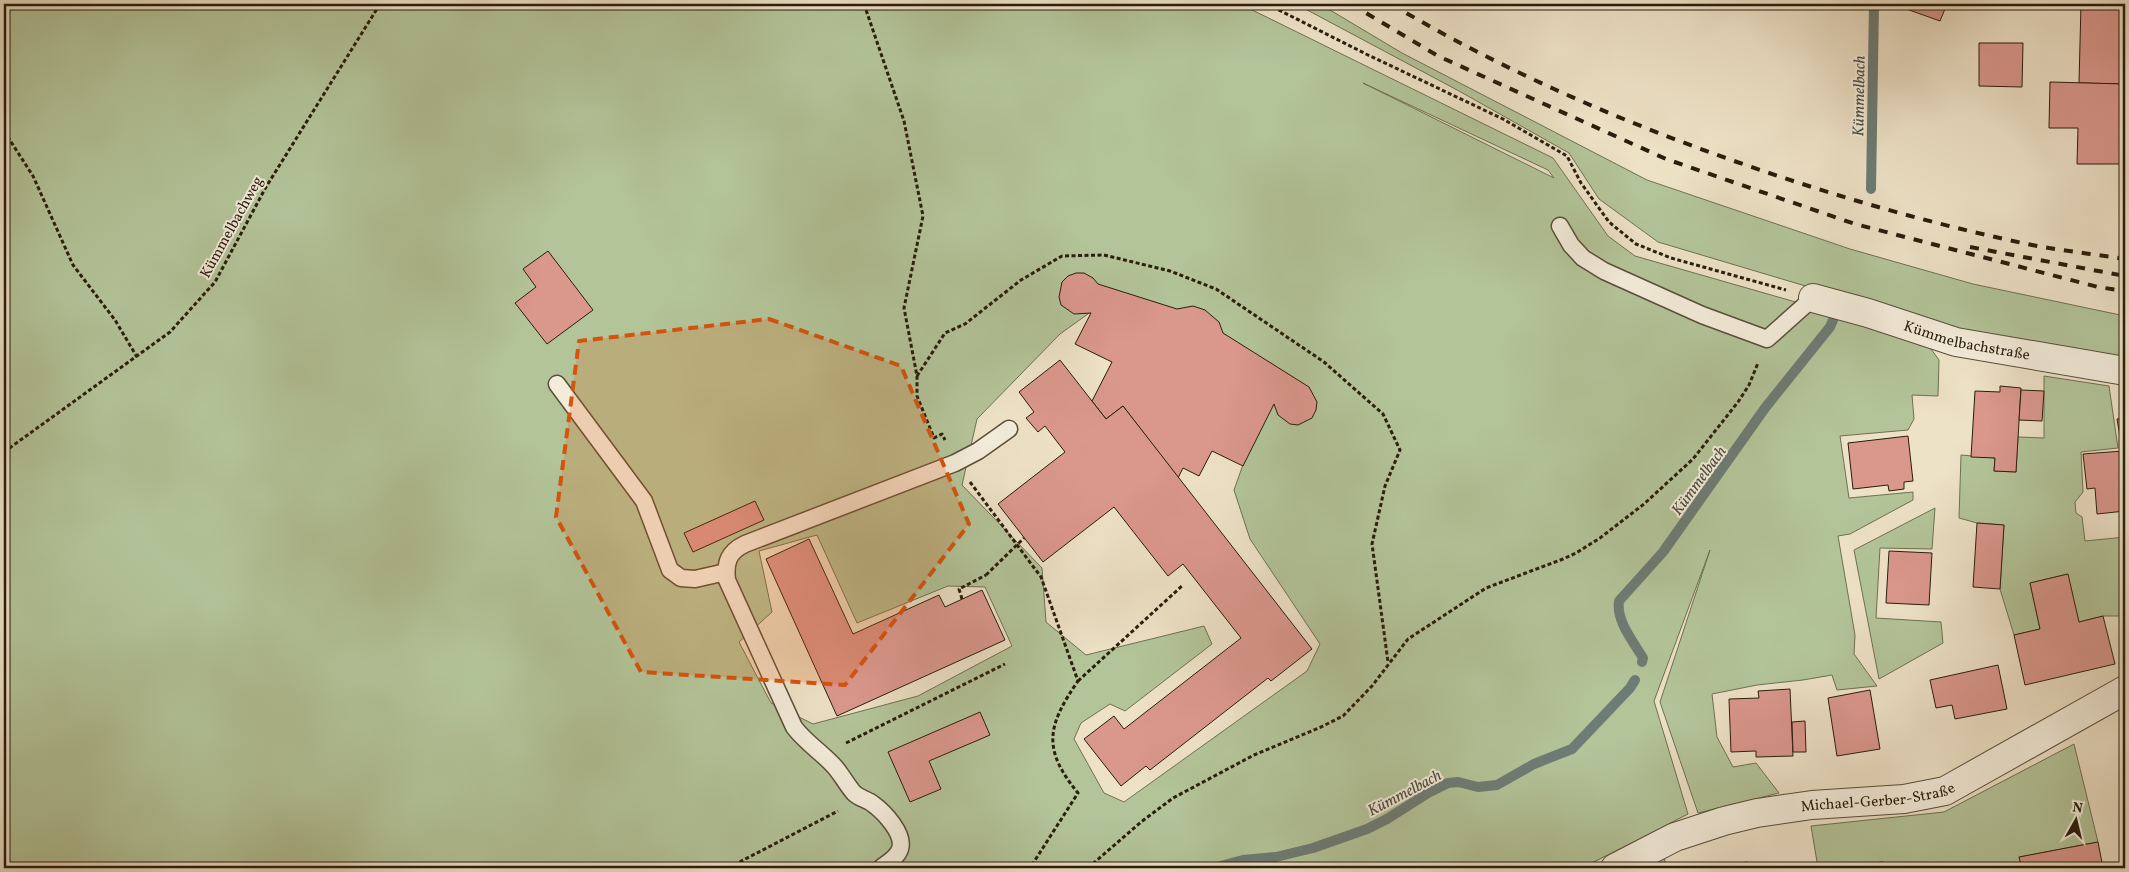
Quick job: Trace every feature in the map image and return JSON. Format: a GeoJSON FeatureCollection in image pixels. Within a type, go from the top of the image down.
{"type":"FeatureCollection","features":[{"type":"Feature","properties":{"kind":"street","name":"Kümmelbachstraße"},"geometry":{"type":"LineString","coordinates":[[1813,298],[1868,313],[1956,342],[2125,370]]}},
{"type":"Feature","properties":{"kind":"street","name":"Michael-Gerber-Straße"},"geometry":{"type":"LineString","coordinates":[[1615,868],[1675,837],[1724,821],[1757,813],[1812,805],[1904,799],[1945,791],[2125,690]]}},
{"type":"Feature","properties":{"kind":"lane"},"geometry":{"type":"LineString","coordinates":[[1560,226],[1583,258],[1604,271],[1702,315],[1767,339],[1813,298]]}},
{"type":"Feature","properties":{"kind":"lane"},"geometry":{"type":"LineString","coordinates":[[557,384],[644,501],[670,570],[679,577],[695,579],[726,572]]}},
{"type":"Feature","properties":{"kind":"lane"},"geometry":{"type":"LineString","coordinates":[[880,868],[897,854],[900,849],[900,840],[881,811],[871,802],[861,799],[823,754],[806,742],[794,727],[727,580],[726,565],[731,553],[745,544],[955,463],[978,451],[1009,429]]}},
{"type":"Feature","properties":{"kind":"path","name":"Kümmelbachweg"},"geometry":{"type":"LineString","coordinates":[[4,452],[170,332],[215,282],[266,187],[380,4]]}},
{"type":"Feature","properties":{"kind":"path"},"geometry":{"type":"LineString","coordinates":[[864,4],[904,120],[923,216],[904,308],[916,376],[917,396],[934,438],[942,434]]}},
{"type":"Feature","properties":{"kind":"path"},"geometry":{"type":"LineString","coordinates":[[1268,4],[1366,54],[1502,119],[1567,156],[1581,183],[1609,222],[1636,244],[1671,258],[1813,298]]}},
{"type":"Feature","properties":{"kind":"path"},"geometry":{"type":"LineString","coordinates":[[4,131],[33,176],[73,265],[115,320],[137,357]]}},
{"type":"Feature","properties":{"kind":"path"},"geometry":{"type":"LineString","coordinates":[[916,376],[945,333],[965,324],[1021,280],[1062,256],[1104,255],[1170,271],[1216,289],[1324,362],[1384,414],[1400,450],[1385,486],[1372,544],[1388,663]]}},
{"type":"Feature","properties":{"kind":"path"},"geometry":{"type":"LineString","coordinates":[[1088,868],[1140,822],[1173,798],[1254,755],[1343,716],[1372,686],[1408,639],[1486,588],[1576,553],[1644,504],[1693,459],[1738,402],[1749,385],[1767,339]]}},
{"type":"Feature","properties":{"kind":"path"},"geometry":{"type":"LineString","coordinates":[[955,463],[1041,577],[1078,681]]}},
{"type":"Feature","properties":{"kind":"path"},"geometry":{"type":"LineString","coordinates":[[962,599],[959,589],[986,574],[1024,538]]}},
{"type":"Feature","properties":{"kind":"path"},"geometry":{"type":"LineString","coordinates":[[1030,868],[1078,793],[1064,776],[1054,753],[1054,727],[1063,703],[1078,681],[1183,585]]}},
{"type":"Feature","properties":{"kind":"path"},"geometry":{"type":"LineString","coordinates":[[823,754],[1005,664]]}},
{"type":"Feature","properties":{"kind":"path"},"geometry":{"type":"LineString","coordinates":[[728,868],[861,799]]}},
{"type":"Feature","properties":{"kind":"highlighted area"},"geometry":{"type":"Polygon","coordinates":[[[769,319],[901,366],[969,524],[845,685],[641,672],[556,517],[579,341],[769,319]]]}},
{"type":"Feature","properties":{"kind":"green space"},"geometry":{"type":"Polygon","coordinates":[[[4,4],[1240,4],[1553,158],[1608,236],[1635,256],[1827,311],[1928,345],[1939,360],[1938,396],[1912,395],[1914,419],[1908,430],[1840,436],[1849,498],[1913,492],[1913,500],[1850,534],[1838,536],[1855,635],[1854,654],[1877,686],[1837,690],[1832,675],[1757,685],[1712,694],[1717,737],[1733,767],[1756,763],[1779,793],[1698,813],[1660,702],[1710,550],[1654,701],[1688,814],[1582,868],[4,868],[4,4]],[[1363,83],[1554,178],[1548,170],[1363,83]],[[1099,306],[1060,334],[977,419],[962,485],[1042,568],[1046,622],[1086,655],[1204,626],[1212,644],[1125,711],[1110,704],[1081,723],[1074,739],[1104,793],[1124,802],[1307,671],[1320,644],[1250,539],[1234,490],[1269,392],[1099,306]],[[817,535],[759,551],[772,612],[739,642],[771,703],[813,724],[918,696],[1012,646],[985,587],[948,586],[857,623],[817,535]]]}},
{"type":"Feature","properties":{"kind":"green space"},"geometry":{"type":"Polygon","coordinates":[[[1296,4],[1320,4],[1402,53],[1647,180],[1850,249],[1973,284],[2125,316],[2125,360],[1973,336],[1658,242],[1599,199],[1569,153],[1459,91],[1296,4]]]}},
{"type":"Feature","properties":{"kind":"green space"},"geometry":{"type":"Polygon","coordinates":[[[2044,376],[2109,386],[2118,448],[2081,452],[2083,492],[2075,502],[2076,513],[2082,517],[2085,541],[2125,537],[2125,616],[2103,616],[2079,622],[2067,574],[2030,583],[2040,629],[2014,635],[2000,589],[2004,525],[1977,523],[1959,518],[1961,455],[1995,458],[1994,471],[2016,472],[2018,437],[2044,438],[2044,376]]]}},
{"type":"Feature","properties":{"kind":"green space"},"geometry":{"type":"Polygon","coordinates":[[[1935,508],[1932,549],[1880,548],[1876,618],[1941,622],[1943,643],[1879,679],[1854,550],[1935,508]]]}},
{"type":"Feature","properties":{"kind":"green space"},"geometry":{"type":"Polygon","coordinates":[[[2074,744],[2098,842],[2020,857],[2022,868],[1884,868],[1883,862],[1818,868],[1811,826],[1944,812],[2074,744]]]}},
{"type":"Feature","properties":{"kind":"green space"},"geometry":{"type":"Polygon","coordinates":[[[1664,855],[1666,868],[1641,868],[1664,855]]]}},
{"type":"Feature","properties":{"kind":"building"},"geometry":{"type":"Polygon","coordinates":[[[1899,4],[1947,4],[1940,21],[1898,6],[1899,4]]]}},
{"type":"Feature","properties":{"kind":"building"},"geometry":{"type":"Polygon","coordinates":[[[2081,4],[2125,4],[2125,84],[2079,83],[2081,4]]]}},
{"type":"Feature","properties":{"kind":"building"},"geometry":{"type":"Polygon","coordinates":[[[1979,43],[2023,43],[2022,87],[1979,86],[1979,43]]]}},
{"type":"Feature","properties":{"kind":"building"},"geometry":{"type":"Polygon","coordinates":[[[2050,82],[2125,84],[2125,164],[2077,164],[2078,128],[2049,128],[2050,82]]]}},
{"type":"Feature","properties":{"kind":"building"},"geometry":{"type":"Polygon","coordinates":[[[548,251],[593,310],[547,344],[515,303],[536,287],[523,269],[548,251]]]}},
{"type":"Feature","properties":{"kind":"building"},"geometry":{"type":"Polygon","coordinates":[[[1084,273],[1093,278],[1098,284],[1177,309],[1193,306],[1205,310],[1219,322],[1223,333],[1309,387],[1317,402],[1312,418],[1298,425],[1290,424],[1278,415],[1274,404],[1243,466],[1212,451],[1199,476],[1183,468],[1178,478],[1123,406],[1106,419],[1092,401],[1112,362],[1075,344],[1091,313],[1074,314],[1061,305],[1059,297],[1062,282],[1068,276],[1084,273]]]}},
{"type":"Feature","properties":{"kind":"building"},"geometry":{"type":"Polygon","coordinates":[[[1060,360],[1106,419],[1123,406],[1312,649],[1271,681],[1268,678],[1150,770],[1146,766],[1121,786],[1084,739],[1114,716],[1124,729],[1241,638],[1183,564],[1168,576],[1114,507],[1043,562],[998,504],[1065,452],[1045,426],[1038,432],[1026,418],[1034,412],[1019,392],[1060,360]]]}},
{"type":"Feature","properties":{"kind":"building"},"geometry":{"type":"Polygon","coordinates":[[[2000,386],[2021,388],[2016,472],[1994,471],[1995,458],[1971,457],[1975,391],[2000,392],[2000,386]]]}},
{"type":"Feature","properties":{"kind":"building"},"geometry":{"type":"Polygon","coordinates":[[[2021,390],[2044,391],[2042,421],[2019,420],[2021,390]]]}},
{"type":"Feature","properties":{"kind":"building"},"geometry":{"type":"Polygon","coordinates":[[[2125,418],[2125,448],[2122,448],[2117,419],[2125,418]]]}},
{"type":"Feature","properties":{"kind":"building"},"geometry":{"type":"Polygon","coordinates":[[[1908,436],[1913,481],[1904,482],[1904,489],[1889,491],[1888,485],[1853,489],[1848,443],[1908,436]]]}},
{"type":"Feature","properties":{"kind":"building"},"geometry":{"type":"Polygon","coordinates":[[[2123,451],[2125,511],[2097,514],[2095,488],[2087,489],[2083,454],[2123,451]]]}},
{"type":"Feature","properties":{"kind":"building"},"geometry":{"type":"Polygon","coordinates":[[[755,501],[764,520],[693,552],[684,533],[755,501]]]}},
{"type":"Feature","properties":{"kind":"building"},"geometry":{"type":"Polygon","coordinates":[[[1977,523],[2004,525],[2000,589],[1973,587],[1977,523]]]}},
{"type":"Feature","properties":{"kind":"building"},"geometry":{"type":"Polygon","coordinates":[[[809,539],[853,634],[939,595],[945,607],[982,590],[1005,640],[837,716],[766,559],[809,539]]]}},
{"type":"Feature","properties":{"kind":"building"},"geometry":{"type":"Polygon","coordinates":[[[1889,551],[1932,553],[1929,605],[1886,603],[1889,551]]]}},
{"type":"Feature","properties":{"kind":"building"},"geometry":{"type":"Polygon","coordinates":[[[2068,574],[2079,622],[2103,616],[2115,664],[2025,685],[2014,635],[2040,629],[2030,583],[2068,574]]]}},
{"type":"Feature","properties":{"kind":"building"},"geometry":{"type":"Polygon","coordinates":[[[1998,665],[2007,709],[1955,719],[1952,705],[1936,708],[1930,680],[1998,665]]]}},
{"type":"Feature","properties":{"kind":"building"},"geometry":{"type":"Polygon","coordinates":[[[1790,689],[1793,756],[1756,757],[1756,751],[1731,752],[1729,699],[1759,698],[1758,691],[1790,689]]]}},
{"type":"Feature","properties":{"kind":"building"},"geometry":{"type":"Polygon","coordinates":[[[1870,690],[1880,749],[1837,756],[1828,698],[1870,690]]]}},
{"type":"Feature","properties":{"kind":"building"},"geometry":{"type":"Polygon","coordinates":[[[980,712],[990,735],[929,761],[941,789],[910,802],[888,752],[980,712]]]}},
{"type":"Feature","properties":{"kind":"building"},"geometry":{"type":"Polygon","coordinates":[[[1805,721],[1806,752],[1793,752],[1792,722],[1805,721]]]}},
{"type":"Feature","properties":{"kind":"building"},"geometry":{"type":"Polygon","coordinates":[[[2098,842],[2103,868],[2022,868],[2019,857],[2098,842]]]}},
{"type":"Feature","properties":{"kind":"building"},"geometry":{"type":"Polygon","coordinates":[[[1747,862],[1747,865],[1736,866],[1736,868],[1709,868],[1747,862]]]}},
{"type":"Feature","properties":{"kind":"building"},"geometry":{"type":"Polygon","coordinates":[[[1883,862],[1884,868],[1832,868],[1883,862]]]}},
{"type":"Feature","properties":{"kind":"building"},"geometry":{"type":"Polygon","coordinates":[[[1785,863],[1785,868],[1736,868],[1736,866],[1785,863]]]}},
{"type":"Feature","properties":{"kind":"waterway","name":"Kümmelbach"},"geometry":{"type":"LineString","coordinates":[[1871,189],[1874,4]]}},
{"type":"Feature","properties":{"kind":"waterway","name":"Kümmelbach"},"geometry":{"type":"LineString","coordinates":[[1642,662],[1643,658],[1630,638],[1620,616],[1619,601],[1663,552],[1765,408],[1830,327],[1834,318]]}},
{"type":"Feature","properties":{"kind":"waterway","name":"Kümmelbach"},"geometry":{"type":"LineString","coordinates":[[1213,868],[1243,860],[1276,857],[1313,848],[1367,829],[1448,783],[1458,782],[1478,787],[1497,785],[1534,764],[1572,749],[1630,688],[1635,680]]}},
{"type":"Feature","properties":{"kind":"railway"},"geometry":{"type":"LineString","coordinates":[[1351,4],[1438,56],[1666,159],[1855,224],[2098,287],[2125,291]]}},
{"type":"Feature","properties":{"kind":"railway"},"geometry":{"type":"LineString","coordinates":[[1391,4],[1517,72],[1560,92],[1603,111],[1737,162],[1846,198],[1957,228],[2032,245],[2125,259]]}},
{"type":"Feature","properties":{"kind":"railway"},"geometry":{"type":"LineString","coordinates":[[1970,247],[2125,276]]}}]}
